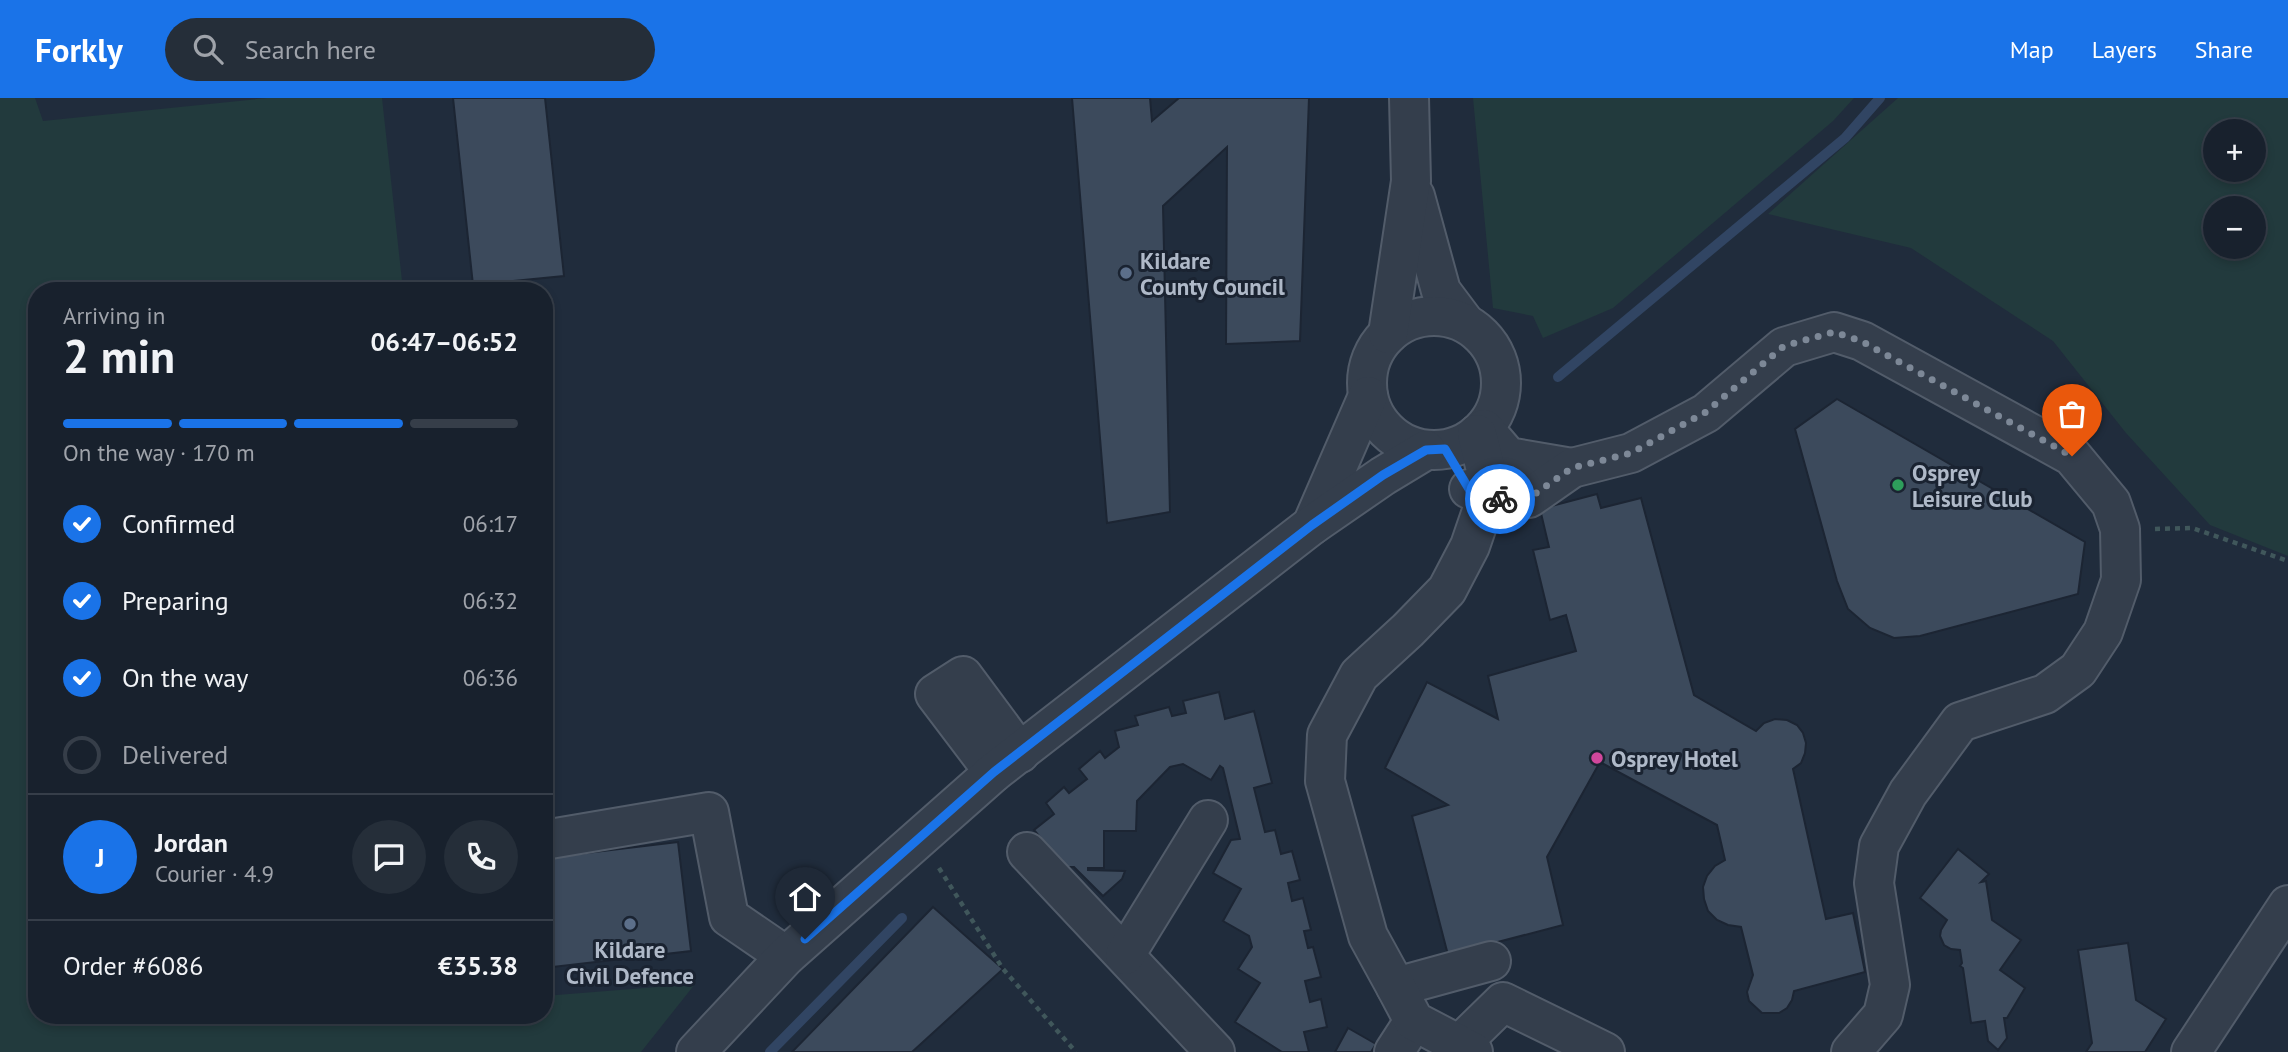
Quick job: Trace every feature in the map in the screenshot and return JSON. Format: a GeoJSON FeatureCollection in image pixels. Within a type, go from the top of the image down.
{"type":"FeatureCollection","features":[{"type":"Feature","properties":{"kind":"street"},"geometry":{"type":"LineString","coordinates":[[1388,334],[1411,181],[1409,98]]}},
{"type":"Feature","properties":{"kind":"street"},"geometry":{"type":"LineString","coordinates":[[696,1052],[786,956],[900,853],[1007,762],[1312,525],[1383,475],[1458,441],[1499,401],[1501,378],[1496,356],[1483,338],[1465,323],[1441,291],[1411,181]]}},
{"type":"Feature","properties":{"kind":"street"},"geometry":{"type":"LineString","coordinates":[[1465,323],[1446,317],[1425,316],[1405,322],[1388,334],[1374,352],[1367,373],[1368,396],[1375,415],[1388,432],[1406,444],[1458,441],[1508,457],[1572,468]]}},
{"type":"Feature","properties":{"kind":"street"},"geometry":{"type":"LineString","coordinates":[[1479,497],[1501,500],[1529,498],[1572,468],[1631,453],[1706,412],[1784,346],[1834,332],[1861,341],[2072,456],[2111,503],[2120,529],[2121,580],[2103,632],[2078,670],[2045,694],[1960,722],[1908,793],[1879,846],[1874,883],[1891,985],[1883,1015],[1852,1052]]}},
{"type":"Feature","properties":{"kind":"street"},"geometry":{"type":"LineString","coordinates":[[1312,525],[1368,396]]}},
{"type":"Feature","properties":{"kind":"street"},"geometry":{"type":"LineString","coordinates":[[1458,441],[1487,474],[1479,497],[1471,546],[1447,590],[1359,675],[1327,735],[1325,781],[1368,936],[1396,987],[1404,1037],[1466,1048],[1503,1002],[1605,1052]]}},
{"type":"Feature","properties":{"kind":"street"},"geometry":{"type":"LineString","coordinates":[[949,685],[1007,762]]}},
{"type":"Feature","properties":{"kind":"street"},"geometry":{"type":"LineString","coordinates":[[553,838],[709,812],[729,917],[786,956]]}},
{"type":"Feature","properties":{"kind":"street"},"geometry":{"type":"LineString","coordinates":[[1125,955],[1208,820]]}},
{"type":"Feature","properties":{"kind":"street"},"geometry":{"type":"LineString","coordinates":[[1027,852],[1215,1052]]}},
{"type":"Feature","properties":{"kind":"street"},"geometry":{"type":"LineString","coordinates":[[2191,1052],[2288,905]]}},
{"type":"Feature","properties":{"kind":"street"},"geometry":{"type":"LineString","coordinates":[[1396,987],[1491,961]]}},
{"type":"Feature","properties":{"kind":"path"},"geometry":{"type":"LineString","coordinates":[[2120,529],[2192,528],[2288,561]]}},
{"type":"Feature","properties":{"kind":"path"},"geometry":{"type":"LineString","coordinates":[[900,853],[925,846],[1003,969],[1076,1052]]}},
{"type":"Feature","properties":{"kind":"green space"},"geometry":{"type":"Polygon","coordinates":[[[0,98],[35,98],[43,121],[267,98],[382,98],[402,282],[28,282],[28,1024],[553,1024],[553,995],[695,984],[641,1052],[0,1052],[0,98]]]}},
{"type":"Feature","properties":{"kind":"green space"},"geometry":{"type":"Polygon","coordinates":[[[1473,98],[1854,98],[1833,121],[1613,308],[1543,338],[1533,316],[1493,308],[1473,98]]]}},
{"type":"Feature","properties":{"kind":"green space"},"geometry":{"type":"Polygon","coordinates":[[[1898,98],[2288,98],[2288,556],[2210,525],[2126,433],[2053,341],[1911,248],[1768,214],[1898,98]]]}},
{"type":"Feature","properties":{"kind":"building"},"geometry":{"type":"Polygon","coordinates":[[[453,98],[545,98],[564,276],[473,282],[453,98]]]}},
{"type":"Feature","properties":{"kind":"building","name":"Kildare County Council"},"geometry":{"type":"Polygon","coordinates":[[[1072,98],[1150,98],[1152,121],[1179,98],[1309,98],[1300,341],[1226,344],[1227,147],[1163,206],[1170,512],[1107,523],[1072,98]]]}},
{"type":"Feature","properties":{"kind":"building","name":"Osprey Leisure Club"},"geometry":{"type":"Polygon","coordinates":[[[1837,399],[2085,542],[2078,594],[1920,636],[1894,638],[1870,628],[1848,609],[1837,581],[1795,429],[1837,399]]]}},
{"type":"Feature","properties":{"kind":"building","name":"Osprey Hotel"},"geometry":{"type":"Polygon","coordinates":[[[1597,494],[1601,508],[1641,498],[1694,695],[1756,731],[1764,723],[1775,719],[1787,720],[1797,725],[1803,733],[1805,753],[1801,763],[1793,769],[1826,919],[1853,913],[1865,972],[1794,991],[1787,1008],[1779,1013],[1762,1013],[1749,1001],[1747,992],[1753,975],[1741,927],[1717,920],[1708,911],[1704,899],[1703,887],[1707,876],[1715,866],[1725,860],[1717,825],[1600,762],[1547,857],[1563,925],[1448,955],[1412,816],[1448,805],[1385,768],[1427,682],[1498,719],[1488,676],[1576,651],[1566,615],[1550,620],[1533,550],[1549,547],[1540,509],[1597,494]]]}},
{"type":"Feature","properties":{"kind":"building"},"geometry":{"type":"Polygon","coordinates":[[[1219,692],[1225,719],[1254,711],[1272,783],[1254,788],[1265,832],[1275,830],[1281,854],[1292,851],[1300,880],[1288,883],[1292,901],[1303,898],[1311,930],[1304,931],[1308,948],[1313,947],[1321,977],[1305,981],[1310,1002],[1321,999],[1327,1027],[1304,1032],[1309,1052],[1282,1052],[1235,1022],[1260,983],[1238,969],[1252,947],[1249,936],[1223,921],[1241,889],[1213,873],[1231,840],[1240,839],[1223,768],[1220,766],[1211,780],[1183,764],[1170,767],[1137,801],[1136,831],[1104,831],[1104,868],[1088,870],[1125,871],[1122,879],[1103,896],[1074,867],[1065,867],[1034,830],[1054,814],[1046,803],[1064,787],[1069,793],[1087,779],[1079,769],[1100,751],[1105,758],[1119,747],[1115,731],[1138,725],[1135,716],[1169,707],[1172,716],[1186,713],[1183,701],[1219,692]]]}},
{"type":"Feature","properties":{"kind":"building"},"geometry":{"type":"Polygon","coordinates":[[[678,842],[691,951],[553,967],[553,857],[678,842]]]}},
{"type":"Feature","properties":{"kind":"building"},"geometry":{"type":"Polygon","coordinates":[[[1958,849],[1989,874],[1981,882],[1986,881],[1992,920],[2021,940],[2000,970],[2025,988],[2007,1018],[2004,1018],[2007,1038],[1998,1050],[1988,1041],[1985,1021],[1971,1023],[1963,968],[1960,966],[1960,950],[1944,945],[1940,936],[1947,920],[1920,898],[1958,849]]]}},
{"type":"Feature","properties":{"kind":"building"},"geometry":{"type":"Polygon","coordinates":[[[933,907],[1003,969],[912,1052],[792,1052],[933,907]]]}},
{"type":"Feature","properties":{"kind":"building"},"geometry":{"type":"Polygon","coordinates":[[[2128,943],[2136,1000],[2166,1019],[2145,1052],[2086,1052],[2092,1043],[2078,950],[2128,943]]]}},
{"type":"Feature","properties":{"kind":"building"},"geometry":{"type":"Polygon","coordinates":[[[1348,1028],[1376,1044],[1371,1052],[1335,1052],[1348,1028]]]}},
{"type":"Feature","properties":{"kind":"waterway"},"geometry":{"type":"LineString","coordinates":[[1558,377],[1845,138],[1880,98]]}},
{"type":"Feature","properties":{"kind":"waterway"},"geometry":{"type":"LineString","coordinates":[[770,1052],[902,918]]}},
{"type":"Feature","properties":{"kind":"way so far"},"geometry":{"type":"LineString","coordinates":[[1500,499],[1529,498],[1572,468],[1631,453],[1706,412],[1784,346],[1834,332],[1861,341],[2072,456]]}},
{"type":"Feature","properties":{"kind":"place","name":"Kildare County Council"},"geometry":{"type":"Point","coordinates":[1126,273]}},
{"type":"Feature","properties":{"kind":"place","name":"Osprey Leisure Club"},"geometry":{"type":"Point","coordinates":[1898,485]}},
{"type":"Feature","properties":{"kind":"place","name":"Osprey Hotel"},"geometry":{"type":"Point","coordinates":[1597,758]}},
{"type":"Feature","properties":{"kind":"place","name":"Kildare Civil Defence"},"geometry":{"type":"Point","coordinates":[630,924]}},
{"type":"Feature","properties":{"kind":"route"},"geometry":{"type":"LineString","coordinates":[[805,939],[994,772],[1312,525],[1383,475],[1426,450],[1445,449],[1469,489],[1500,499]]}}]}
